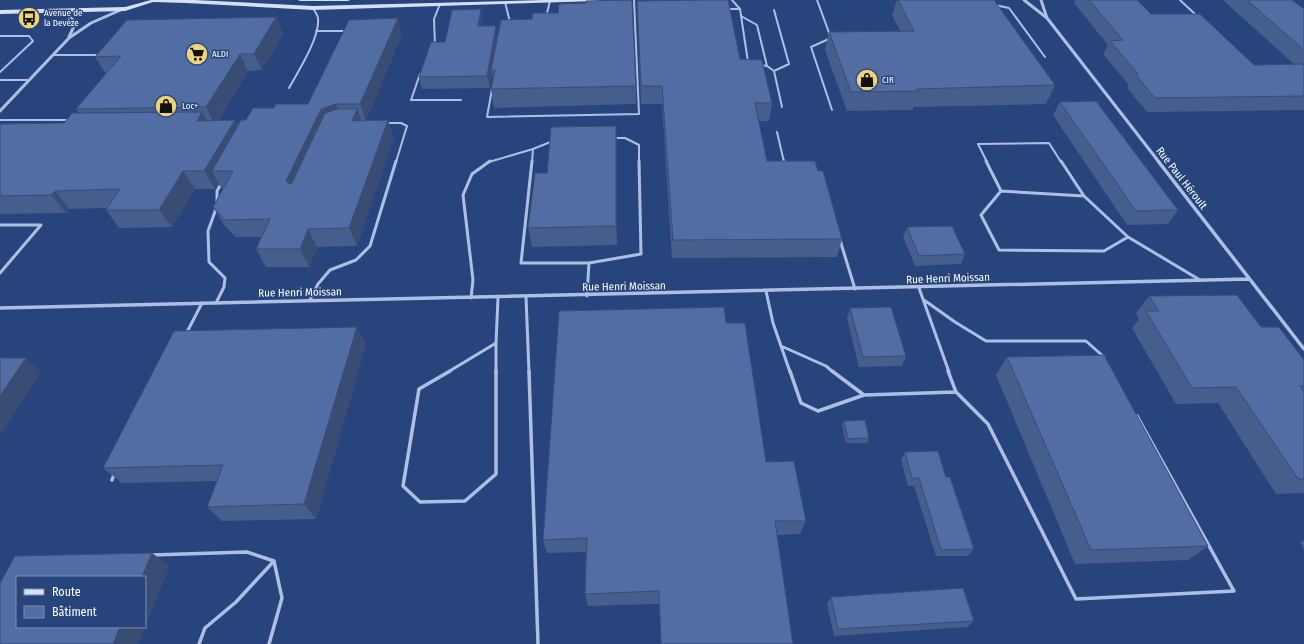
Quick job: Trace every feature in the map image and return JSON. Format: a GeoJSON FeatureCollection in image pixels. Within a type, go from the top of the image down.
{"type":"FeatureCollection","features":[{"type":"Feature","properties":{"kind":"main road"},"geometry":{"type":"LineString","coordinates":[[0,12],[125,9],[155,0],[313,8],[598,0]]}},
{"type":"Feature","properties":{"kind":"main road"},"geometry":{"type":"LineString","coordinates":[[300,0],[348,0]]}},
{"type":"Feature","properties":{"kind":"street","name":"Rue Paul Héroult"},"geometry":{"type":"LineString","coordinates":[[1024,0],[1047,18],[1304,349]]}},
{"type":"Feature","properties":{"kind":"street","name":"Rue Paul Héroult"},"geometry":{"type":"LineString","coordinates":[[1041,0],[1047,18]]}},
{"type":"Feature","properties":{"kind":"street"},"geometry":{"type":"LineString","coordinates":[[0,111],[69,38],[91,23],[125,9]]}},
{"type":"Feature","properties":{"kind":"street"},"geometry":{"type":"LineString","coordinates":[[62,10],[73,20],[75,24],[69,38]]}},
{"type":"Feature","properties":{"kind":"street","name":"Rue Henri Moissan"},"geometry":{"type":"LineString","coordinates":[[0,308],[310,300],[587,296],[1249,279]]}},
{"type":"Feature","properties":{"kind":"lane"},"geometry":{"type":"LineString","coordinates":[[492,88],[487,117],[639,114],[634,0]]}},
{"type":"Feature","properties":{"kind":"lane"},"geometry":{"type":"LineString","coordinates":[[732,0],[740,9],[748,64],[767,66],[774,71],[782,107]]}},
{"type":"Feature","properties":{"kind":"lane"},"geometry":{"type":"LineString","coordinates":[[817,0],[831,38],[811,47],[832,110]]}},
{"type":"Feature","properties":{"kind":"lane"},"geometry":{"type":"LineString","coordinates":[[1180,0],[1200,20]]}},
{"type":"Feature","properties":{"kind":"lane"},"geometry":{"type":"LineString","coordinates":[[541,17],[547,13],[550,1]]}},
{"type":"Feature","properties":{"kind":"lane"},"geometry":{"type":"LineString","coordinates":[[505,2],[511,28]]}},
{"type":"Feature","properties":{"kind":"lane"},"geometry":{"type":"LineString","coordinates":[[431,48],[436,44],[434,19],[440,4]]}},
{"type":"Feature","properties":{"kind":"lane"},"geometry":{"type":"LineString","coordinates":[[988,4],[1009,8],[1045,58]]}},
{"type":"Feature","properties":{"kind":"lane"},"geometry":{"type":"LineString","coordinates":[[290,88],[316,31],[319,20],[313,8]]}},
{"type":"Feature","properties":{"kind":"lane"},"geometry":{"type":"LineString","coordinates":[[725,9],[740,9]]}},
{"type":"Feature","properties":{"kind":"lane"},"geometry":{"type":"LineString","coordinates":[[774,10],[789,64],[774,71]]}},
{"type":"Feature","properties":{"kind":"lane"},"geometry":{"type":"LineString","coordinates":[[741,16],[757,25],[767,66]]}},
{"type":"Feature","properties":{"kind":"lane"},"geometry":{"type":"LineString","coordinates":[[316,31],[347,31]]}},
{"type":"Feature","properties":{"kind":"lane"},"geometry":{"type":"LineString","coordinates":[[0,36],[29,36],[33,41],[0,72]]}},
{"type":"Feature","properties":{"kind":"lane"},"geometry":{"type":"LineString","coordinates":[[53,55],[96,55]]}},
{"type":"Feature","properties":{"kind":"lane"},"geometry":{"type":"LineString","coordinates":[[420,74],[411,100],[461,100]]}},
{"type":"Feature","properties":{"kind":"lane"},"geometry":{"type":"LineString","coordinates":[[0,80],[29,80]]}},
{"type":"Feature","properties":{"kind":"lane"},"geometry":{"type":"LineString","coordinates":[[0,120],[69,119],[75,122]]}},
{"type":"Feature","properties":{"kind":"lane"},"geometry":{"type":"LineString","coordinates":[[310,300],[318,284],[330,270],[356,260],[370,246],[407,126],[401,123],[379,123]]}},
{"type":"Feature","properties":{"kind":"lane"},"geometry":{"type":"LineString","coordinates":[[777,132],[785,164],[791,165]]}},
{"type":"Feature","properties":{"kind":"lane"},"geometry":{"type":"LineString","coordinates":[[533,149],[521,263],[589,263],[641,254],[639,145],[625,138],[610,138]]}},
{"type":"Feature","properties":{"kind":"lane"},"geometry":{"type":"LineString","coordinates":[[471,298],[473,280],[463,195],[472,174],[491,160],[533,149],[559,139]]}},
{"type":"Feature","properties":{"kind":"lane"},"geometry":{"type":"LineString","coordinates":[[1001,191],[978,144],[1049,142],[1084,196],[1128,237],[1200,280]]}},
{"type":"Feature","properties":{"kind":"lane"},"geometry":{"type":"LineString","coordinates":[[216,303],[224,287],[225,278],[208,262],[208,231],[217,206],[217,191],[224,178]]}},
{"type":"Feature","properties":{"kind":"lane"},"geometry":{"type":"LineString","coordinates":[[1001,191],[1084,196]]}},
{"type":"Feature","properties":{"kind":"lane"},"geometry":{"type":"LineString","coordinates":[[1001,191],[982,215],[999,250],[1104,251],[1128,237]]}},
{"type":"Feature","properties":{"kind":"lane"},"geometry":{"type":"LineString","coordinates":[[0,225],[41,224],[0,273]]}},
{"type":"Feature","properties":{"kind":"lane"},"geometry":{"type":"LineString","coordinates":[[839,237],[855,289]]}},
{"type":"Feature","properties":{"kind":"lane"},"geometry":{"type":"LineString","coordinates":[[587,296],[589,263]]}},
{"type":"Feature","properties":{"kind":"lane"},"geometry":{"type":"LineString","coordinates":[[919,288],[956,392],[988,424],[1076,599],[1234,591],[1134,411]]}},
{"type":"Feature","properties":{"kind":"lane"},"geometry":{"type":"LineString","coordinates":[[766,291],[773,323],[801,404],[818,411],[864,395],[956,392]]}},
{"type":"Feature","properties":{"kind":"lane"},"geometry":{"type":"LineString","coordinates":[[526,297],[538,644]]}},
{"type":"Feature","properties":{"kind":"lane"},"geometry":{"type":"LineString","coordinates":[[496,343],[419,389],[403,486],[420,502],[464,501],[496,474],[496,343],[498,298]]}},
{"type":"Feature","properties":{"kind":"lane"},"geometry":{"type":"LineString","coordinates":[[924,300],[955,322],[986,341],[1086,341],[1104,355],[1108,362]]}},
{"type":"Feature","properties":{"kind":"lane"},"geometry":{"type":"LineString","coordinates":[[184,339],[202,303]]}},
{"type":"Feature","properties":{"kind":"lane"},"geometry":{"type":"LineString","coordinates":[[781,346],[826,366],[864,395]]}},
{"type":"Feature","properties":{"kind":"lane"},"geometry":{"type":"LineString","coordinates":[[112,480],[119,466]]}},
{"type":"Feature","properties":{"kind":"lane"},"geometry":{"type":"LineString","coordinates":[[145,555],[247,552],[274,561]]}},
{"type":"Feature","properties":{"kind":"lane"},"geometry":{"type":"LineString","coordinates":[[199,644],[205,628],[236,602],[274,561]]}},
{"type":"Feature","properties":{"kind":"lane"},"geometry":{"type":"LineString","coordinates":[[269,644],[282,598],[274,561]]}},
{"type":"Feature","properties":{"kind":"building"},"geometry":{"type":"Polygon","coordinates":[[[728,0],[740,59],[762,60],[772,103],[755,103],[767,161],[815,161],[818,171],[823,171],[842,239],[673,240],[662,86],[641,86],[637,1],[728,0]]]}},
{"type":"Feature","properties":{"kind":"building"},"geometry":{"type":"Polygon","coordinates":[[[898,0],[994,0],[1055,85],[917,89],[918,91],[851,92],[829,32],[914,31],[898,0]]]}},
{"type":"Feature","properties":{"kind":"building"},"geometry":{"type":"Polygon","coordinates":[[[1089,0],[1137,0],[1151,14],[1200,14],[1254,65],[1304,64],[1304,96],[1155,98],[1135,74],[1138,74],[1110,41],[1123,40],[1089,0]]]}},
{"type":"Feature","properties":{"kind":"building"},"geometry":{"type":"Polygon","coordinates":[[[1247,0],[1292,0],[1304,9],[1304,50],[1247,0]]]}},
{"type":"Feature","properties":{"kind":"building"},"geometry":{"type":"Polygon","coordinates":[[[586,1],[632,1],[636,86],[491,89],[495,70],[491,70],[501,20],[532,19],[533,13],[558,13],[559,4],[586,3],[586,1]]]}},
{"type":"Feature","properties":{"kind":"building"},"geometry":{"type":"Polygon","coordinates":[[[481,9],[478,26],[496,26],[487,76],[419,77],[431,42],[445,42],[452,10],[481,9]]]}},
{"type":"Feature","properties":{"kind":"building"},"geometry":{"type":"Polygon","coordinates":[[[276,17],[254,54],[240,54],[206,107],[76,109],[121,56],[95,57],[127,20],[276,17]]]}},
{"type":"Feature","properties":{"kind":"building"},"geometry":{"type":"Polygon","coordinates":[[[398,18],[360,104],[336,104],[321,109],[286,181],[289,184],[292,183],[325,113],[337,109],[357,109],[352,121],[388,120],[349,228],[308,229],[300,249],[256,249],[270,219],[225,220],[213,207],[233,171],[212,171],[241,120],[246,120],[253,108],[274,108],[276,104],[308,104],[349,20],[398,18]]]}},
{"type":"Feature","properties":{"kind":"building"},"geometry":{"type":"Polygon","coordinates":[[[1096,101],[1178,210],[1136,211],[1060,102],[1096,101]]]}},
{"type":"Feature","properties":{"kind":"building"},"geometry":{"type":"Polygon","coordinates":[[[202,112],[197,121],[235,120],[204,171],[183,171],[159,210],[106,210],[120,189],[55,191],[51,195],[0,196],[0,124],[64,123],[72,113],[202,112]]]}},
{"type":"Feature","properties":{"kind":"building"},"geometry":{"type":"Polygon","coordinates":[[[616,126],[616,226],[528,228],[535,173],[547,173],[551,127],[616,126]]]}},
{"type":"Feature","properties":{"kind":"building"},"geometry":{"type":"Polygon","coordinates":[[[952,226],[965,254],[919,256],[907,227],[952,226]]]}},
{"type":"Feature","properties":{"kind":"building"},"geometry":{"type":"Polygon","coordinates":[[[1237,295],[1261,327],[1279,327],[1304,360],[1304,386],[1300,386],[1304,391],[1304,479],[1298,479],[1236,387],[1192,388],[1146,311],[1159,311],[1149,296],[1237,295]]]}},
{"type":"Feature","properties":{"kind":"building"},"geometry":{"type":"Polygon","coordinates":[[[724,307],[726,323],[745,323],[766,462],[794,461],[806,521],[775,521],[793,644],[661,644],[659,591],[585,594],[587,538],[543,540],[559,311],[724,307]]]}},
{"type":"Feature","properties":{"kind":"building"},"geometry":{"type":"Polygon","coordinates":[[[891,307],[906,356],[863,357],[850,308],[891,307]]]}},
{"type":"Feature","properties":{"kind":"building"},"geometry":{"type":"Polygon","coordinates":[[[357,327],[304,504],[207,507],[223,465],[103,468],[174,331],[357,327]]]}},
{"type":"Feature","properties":{"kind":"building"},"geometry":{"type":"Polygon","coordinates":[[[1104,355],[1208,546],[1091,550],[1007,357],[1104,355]]]}},
{"type":"Feature","properties":{"kind":"building"},"geometry":{"type":"Polygon","coordinates":[[[0,358],[26,358],[0,396],[0,358]]]}},
{"type":"Feature","properties":{"kind":"building"},"geometry":{"type":"Polygon","coordinates":[[[865,420],[869,438],[848,439],[844,421],[865,420]]]}},
{"type":"Feature","properties":{"kind":"building"},"geometry":{"type":"Polygon","coordinates":[[[938,451],[946,477],[950,477],[974,549],[941,550],[919,478],[912,478],[905,452],[938,451]]]}},
{"type":"Feature","properties":{"kind":"building"},"geometry":{"type":"Polygon","coordinates":[[[152,553],[142,576],[16,576],[16,628],[120,628],[113,644],[0,644],[0,583],[15,556],[152,553]]]}},
{"type":"Feature","properties":{"kind":"building"},"geometry":{"type":"Polygon","coordinates":[[[963,588],[974,621],[838,629],[831,597],[963,588]]]}},
{"type":"Feature","properties":{"kind":"place","name":"Avenue de la Devèze"},"geometry":{"type":"Point","coordinates":[29,18]}},
{"type":"Feature","properties":{"kind":"place","name":"ALDI"},"geometry":{"type":"Point","coordinates":[197,54]}},
{"type":"Feature","properties":{"kind":"place","name":"CIR"},"geometry":{"type":"Point","coordinates":[867,80]}},
{"type":"Feature","properties":{"kind":"place","name":"Loc+"},"geometry":{"type":"Point","coordinates":[166,106]}}]}
